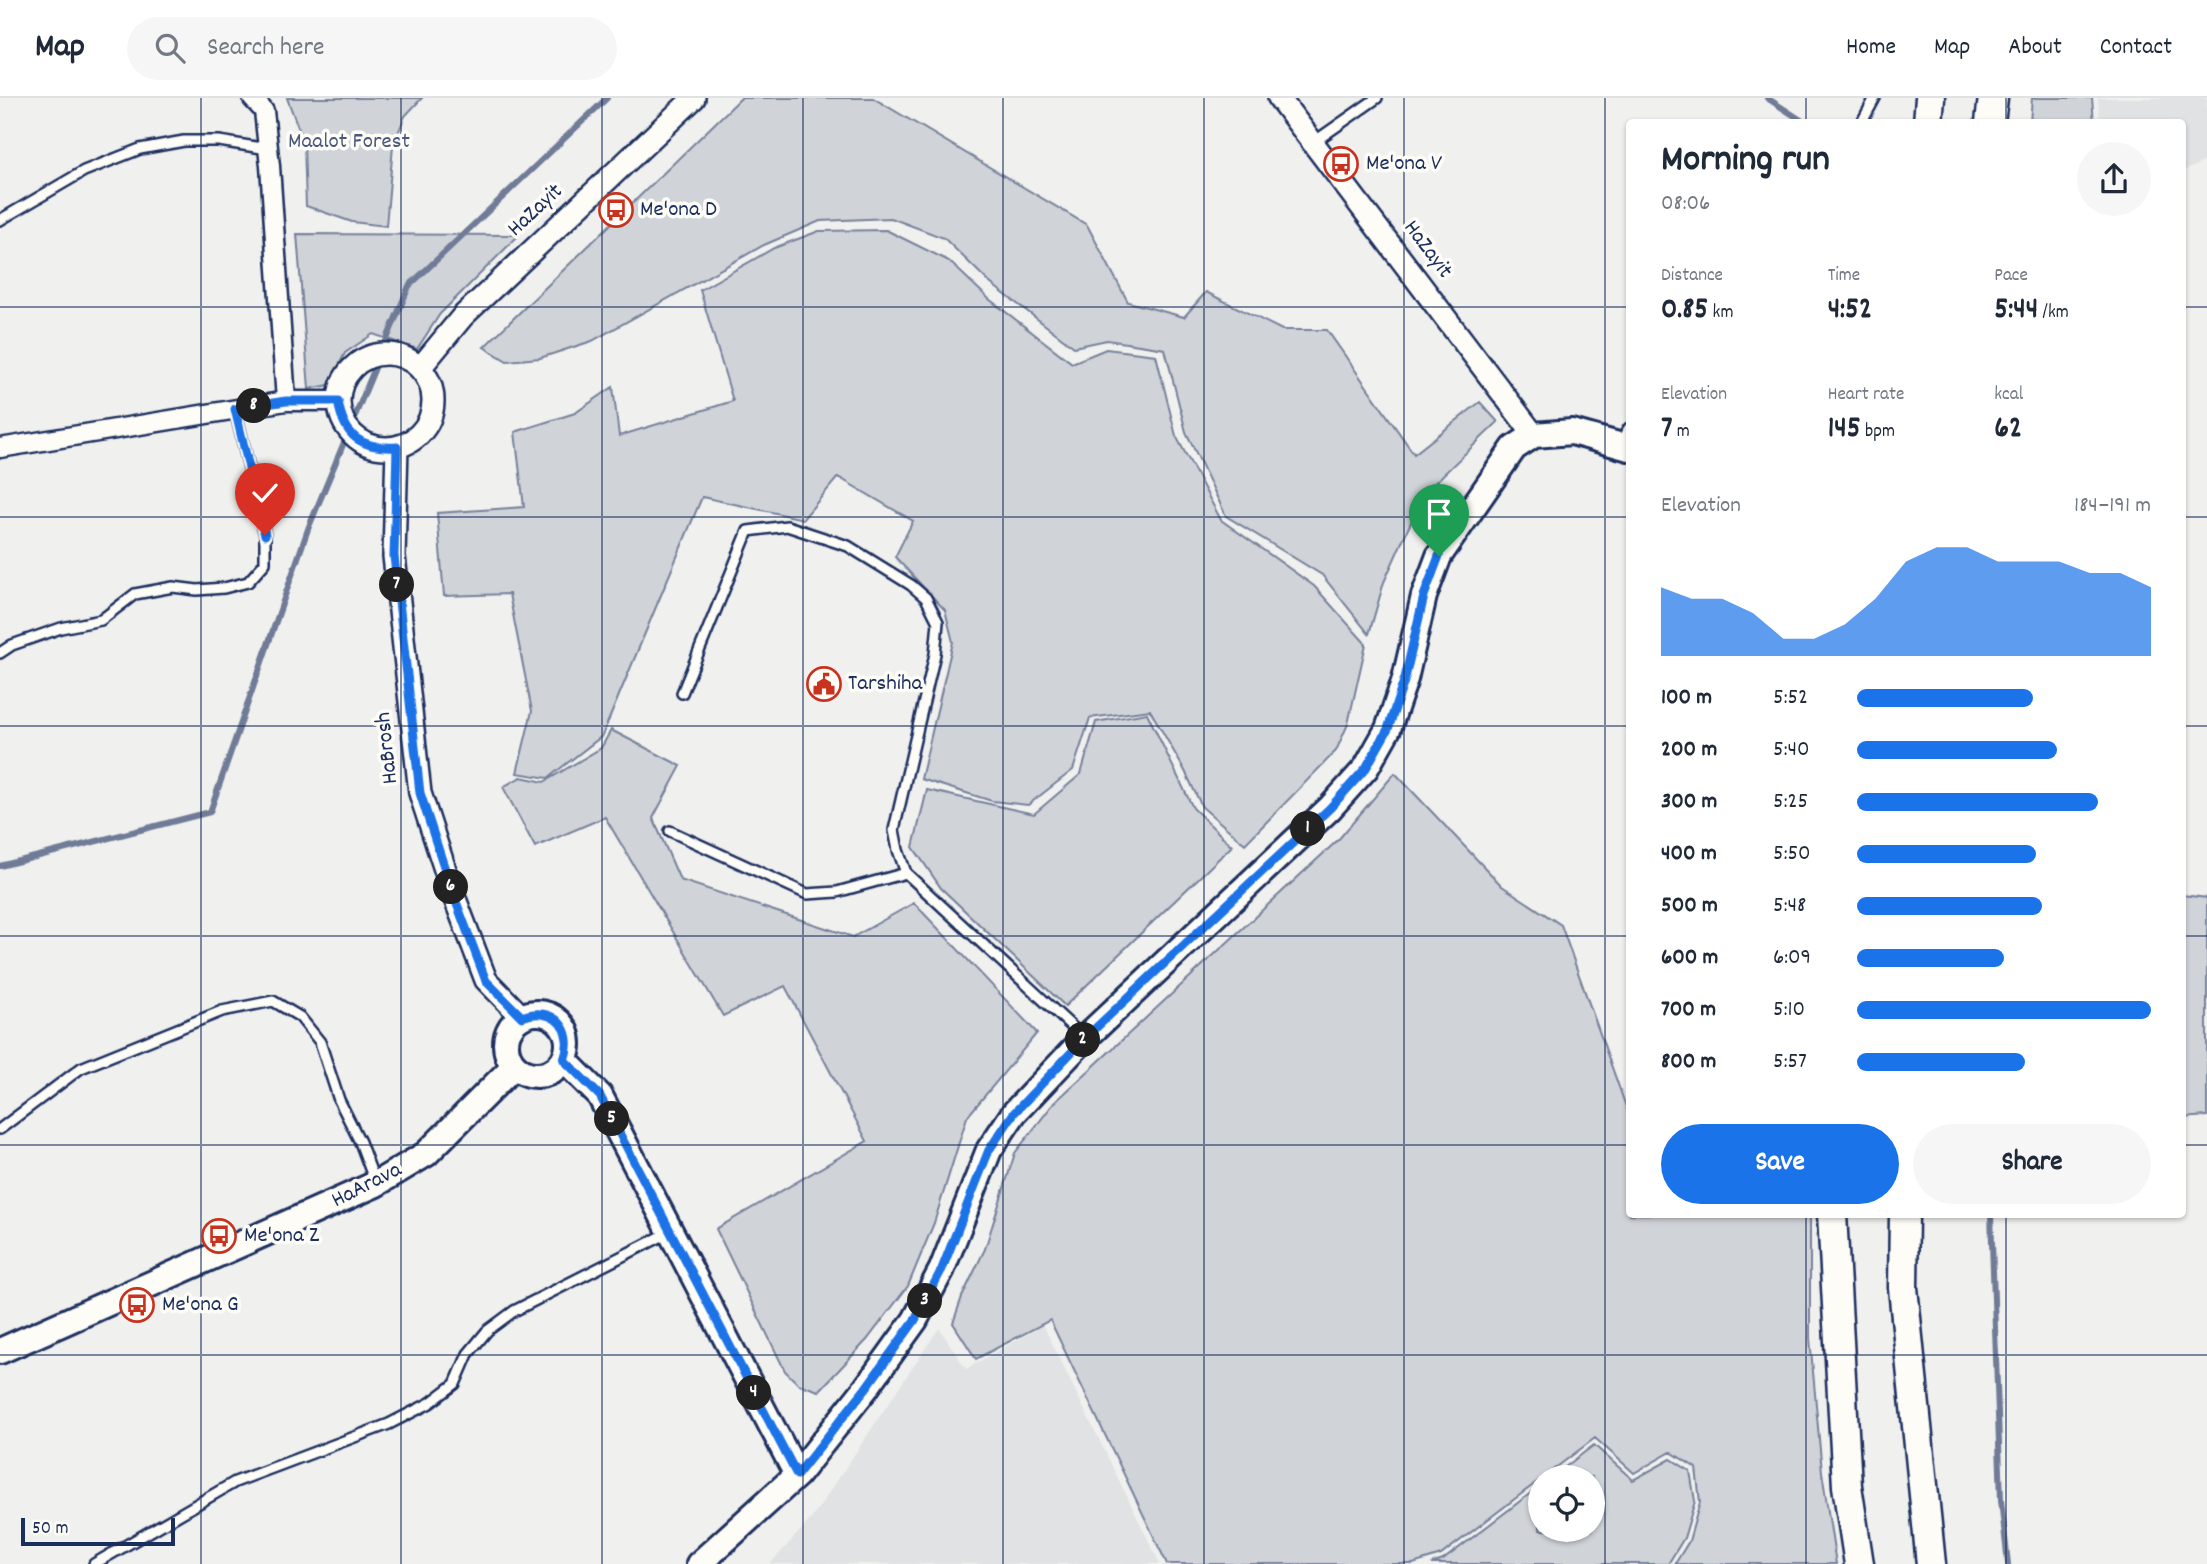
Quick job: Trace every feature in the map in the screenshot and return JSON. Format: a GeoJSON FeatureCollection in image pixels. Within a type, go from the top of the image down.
{"type":"FeatureCollection","features":[{"type":"Feature","properties":{"kind":"highway"},"geometry":{"type":"LineString","coordinates":[[1928,119],[1930,98]]}},
{"type":"Feature","properties":{"kind":"highway"},"geometry":{"type":"LineString","coordinates":[[1990,119],[1993,98]]}},
{"type":"Feature","properties":{"kind":"highway"},"geometry":{"type":"LineString","coordinates":[[1832,1218],[1845,1459],[1859,1564]]}},
{"type":"Feature","properties":{"kind":"highway"},"geometry":{"type":"LineString","coordinates":[[1904,1218],[1903,1288],[1931,1564]]}},
{"type":"Feature","properties":{"kind":"main road"},"geometry":{"type":"LineString","coordinates":[[699,1564],[797,1475],[866,1388],[915,1320],[942,1269],[989,1150],[1014,1113],[1084,1039],[1330,808],[1366,768],[1388,729],[1405,678],[1424,596],[1439,556],[1514,448],[1534,435],[1572,432],[1625,440]]}},
{"type":"Feature","properties":{"kind":"main road"},"geometry":{"type":"LineString","coordinates":[[532,1013],[553,1017],[562,1025],[568,1039],[564,1060],[555,1071],[544,1075],[533,1076],[514,1066],[506,1044],[513,1024],[532,1013]]}},
{"type":"Feature","properties":{"kind":"main road"},"geometry":{"type":"LineString","coordinates":[[564,1060],[600,1096],[797,1475]]}},
{"type":"Feature","properties":{"kind":"main road","name":"HaArava"},"geometry":{"type":"LineString","coordinates":[[0,1351],[376,1184],[426,1154],[514,1066]]}},
{"type":"Feature","properties":{"kind":"street"},"geometry":{"type":"LineString","coordinates":[[252,98],[264,111],[286,401]]}},
{"type":"Feature","properties":{"kind":"street","name":"HaZayit"},"geometry":{"type":"LineString","coordinates":[[420,368],[463,316],[694,98]]}},
{"type":"Feature","properties":{"kind":"street","name":"HaZayit"},"geometry":{"type":"LineString","coordinates":[[1279,98],[1534,435]]}},
{"type":"Feature","properties":{"kind":"street"},"geometry":{"type":"LineString","coordinates":[[385,353],[407,358],[420,368],[429,382],[433,398],[432,414],[425,429],[412,441],[397,447],[377,448],[361,442],[349,432],[341,417],[338,401],[344,377],[355,364],[369,356],[385,353]]}},
{"type":"Feature","properties":{"kind":"street"},"geometry":{"type":"LineString","coordinates":[[0,448],[286,401],[338,401]]}},
{"type":"Feature","properties":{"kind":"street","name":"HaBrosh"},"geometry":{"type":"LineString","coordinates":[[397,447],[394,556],[420,793],[452,891],[486,981],[522,1017]]}},
{"type":"Feature","properties":{"kind":"lane"},"geometry":{"type":"LineString","coordinates":[[1313,143],[1377,98]]}},
{"type":"Feature","properties":{"kind":"lane"},"geometry":{"type":"LineString","coordinates":[[1864,119],[1875,98]]}},
{"type":"Feature","properties":{"kind":"lane"},"geometry":{"type":"LineString","coordinates":[[0,220],[84,171],[140,149],[184,141],[219,141],[268,149]]}},
{"type":"Feature","properties":{"kind":"lane"},"geometry":{"type":"LineString","coordinates":[[0,653],[12,645],[61,628],[100,620],[135,594],[173,587],[198,590],[224,588],[248,582],[265,563],[265,535],[235,409]]}},
{"type":"Feature","properties":{"kind":"lane"},"geometry":{"type":"LineString","coordinates":[[681,694],[748,531],[787,526],[848,546],[911,584],[926,598],[938,622],[934,654],[894,830],[906,873],[1084,1039]]}},
{"type":"Feature","properties":{"kind":"lane"},"geometry":{"type":"LineString","coordinates":[[670,831],[807,894],[837,892],[906,873]]}},
{"type":"Feature","properties":{"kind":"lane"},"geometry":{"type":"LineString","coordinates":[[0,1129],[81,1068],[222,1011],[273,1001],[300,1017],[320,1042],[339,1100],[360,1142],[376,1184]]}},
{"type":"Feature","properties":{"kind":"lane"},"geometry":{"type":"LineString","coordinates":[[94,1564],[235,1482],[389,1424],[430,1403],[455,1384],[468,1354],[487,1331],[514,1311],[670,1232]]}},
{"type":"Feature","properties":{"kind":"shaded area"},"geometry":{"type":"Polygon","coordinates":[[[2098,98],[2207,98],[2207,160],[2186,170],[2186,119],[2100,119],[2098,98]]]}},
{"type":"Feature","properties":{"kind":"shaded area"},"geometry":{"type":"Polygon","coordinates":[[[1043,1325],[1160,1564],[770,1564],[812,1518],[939,1328],[966,1369],[1043,1325]]]}},
{"type":"Feature","properties":{"kind":"green space","name":"Maalot Forest"},"geometry":{"type":"Polygon","coordinates":[[[287,98],[422,98],[405,116],[393,146],[386,226],[352,222],[306,206],[304,143],[287,98]]]}},
{"type":"Feature","properties":{"kind":"green space"},"geometry":{"type":"Polygon","coordinates":[[[741,98],[873,98],[1087,225],[1128,302],[1184,317],[1206,292],[1282,330],[1327,330],[1414,454],[1480,402],[1498,422],[1424,493],[1384,582],[1369,634],[1322,575],[1226,516],[1186,432],[1165,349],[1107,340],[1074,347],[990,283],[944,238],[891,218],[820,221],[764,245],[592,341],[540,358],[507,361],[484,347],[741,98]]]}},
{"type":"Feature","properties":{"kind":"green space"},"geometry":{"type":"Polygon","coordinates":[[[2032,98],[2092,98],[2094,119],[2030,119],[2032,98]]]}},
{"type":"Feature","properties":{"kind":"green space"},"geometry":{"type":"Polygon","coordinates":[[[886,230],[949,261],[989,299],[1072,363],[1106,349],[1156,355],[1176,436],[1221,520],[1314,586],[1366,644],[1348,724],[1336,751],[1245,844],[1202,807],[1150,710],[1090,718],[1073,770],[1028,805],[992,801],[921,779],[953,642],[945,610],[895,557],[913,521],[838,477],[803,519],[702,497],[602,736],[548,778],[517,773],[532,711],[509,594],[444,596],[437,513],[524,507],[515,432],[575,413],[613,387],[619,436],[733,401],[700,290],[774,248],[819,231],[886,230]]]}},
{"type":"Feature","properties":{"kind":"green space"},"geometry":{"type":"Polygon","coordinates":[[[297,234],[519,235],[440,314],[417,349],[373,334],[345,353],[329,385],[309,389],[297,234]]]}},
{"type":"Feature","properties":{"kind":"green space"},"geometry":{"type":"Polygon","coordinates":[[[1147,713],[1193,808],[1232,846],[1065,1006],[941,888],[913,847],[927,790],[1034,814],[1081,774],[1096,722],[1147,713]]]}},
{"type":"Feature","properties":{"kind":"green space"},"geometry":{"type":"Polygon","coordinates":[[[611,730],[681,766],[653,818],[680,880],[853,937],[914,903],[1037,1033],[967,1117],[934,1223],[908,1286],[867,1340],[819,1391],[798,1384],[785,1371],[716,1229],[867,1141],[785,986],[723,1016],[605,817],[535,847],[503,787],[521,777],[544,782],[601,748],[611,730]]]}},
{"type":"Feature","properties":{"kind":"green space"},"geometry":{"type":"Polygon","coordinates":[[[1395,773],[1502,886],[1561,925],[1626,1107],[1626,1218],[1810,1218],[1810,1338],[1822,1472],[1836,1564],[1675,1564],[1689,1541],[1700,1502],[1696,1468],[1671,1452],[1634,1473],[1595,1438],[1559,1465],[1528,1465],[1528,1489],[1441,1555],[1413,1564],[1167,1564],[1050,1320],[976,1359],[953,1323],[985,1249],[1015,1153],[1054,1103],[1338,840],[1395,773]]]}},
{"type":"Feature","properties":{"kind":"green space"},"geometry":{"type":"Polygon","coordinates":[[[2186,895],[2207,898],[2207,1116],[2186,1118],[2186,895]]]}},
{"type":"Feature","properties":{"kind":"green space"},"geometry":{"type":"Polygon","coordinates":[[[1594,1445],[1633,1480],[1671,1459],[1690,1471],[1695,1501],[1684,1538],[1668,1564],[1431,1564],[1443,1560],[1528,1495],[1528,1542],[1605,1542],[1605,1465],[1568,1465],[1594,1445]]]}},
{"type":"Feature","properties":{"kind":"waterway"},"geometry":{"type":"LineString","coordinates":[[0,866],[210,812],[308,529],[409,286],[607,98]]}},
{"type":"Feature","properties":{"kind":"waterway"},"geometry":{"type":"LineString","coordinates":[[1767,98],[1799,119]]}},
{"type":"Feature","properties":{"kind":"waterway"},"geometry":{"type":"LineString","coordinates":[[1991,1218],[2001,1500],[2008,1564]]}},
{"type":"Feature","properties":{"kind":"place","name":"Me'ona V"},"geometry":{"type":"Point","coordinates":[1341,164]}},
{"type":"Feature","properties":{"kind":"place","name":"Me'ona D"},"geometry":{"type":"Point","coordinates":[616,210]}},
{"type":"Feature","properties":{"kind":"place","name":"Tarshiha"},"geometry":{"type":"Point","coordinates":[824,684]}},
{"type":"Feature","properties":{"kind":"place","name":"Me'ona Z"},"geometry":{"type":"Point","coordinates":[219,1236]}},
{"type":"Feature","properties":{"kind":"place","name":"Me'ona G"},"geometry":{"type":"Point","coordinates":[137,1305]}},
{"type":"Feature","properties":{"kind":"route"},"geometry":{"type":"LineString","coordinates":[[265,535],[235,409],[286,401],[338,401],[341,417],[349,432],[361,442],[377,448],[397,447],[394,556],[420,793],[452,891],[486,981],[522,1017],[532,1013],[543,1014],[553,1017],[562,1025],[568,1039],[564,1060],[600,1096],[797,1475],[866,1388],[915,1320],[942,1269],[989,1150],[1014,1113],[1084,1039],[1330,808],[1366,768],[1388,729],[1405,678],[1424,596],[1439,556]]}}]}
